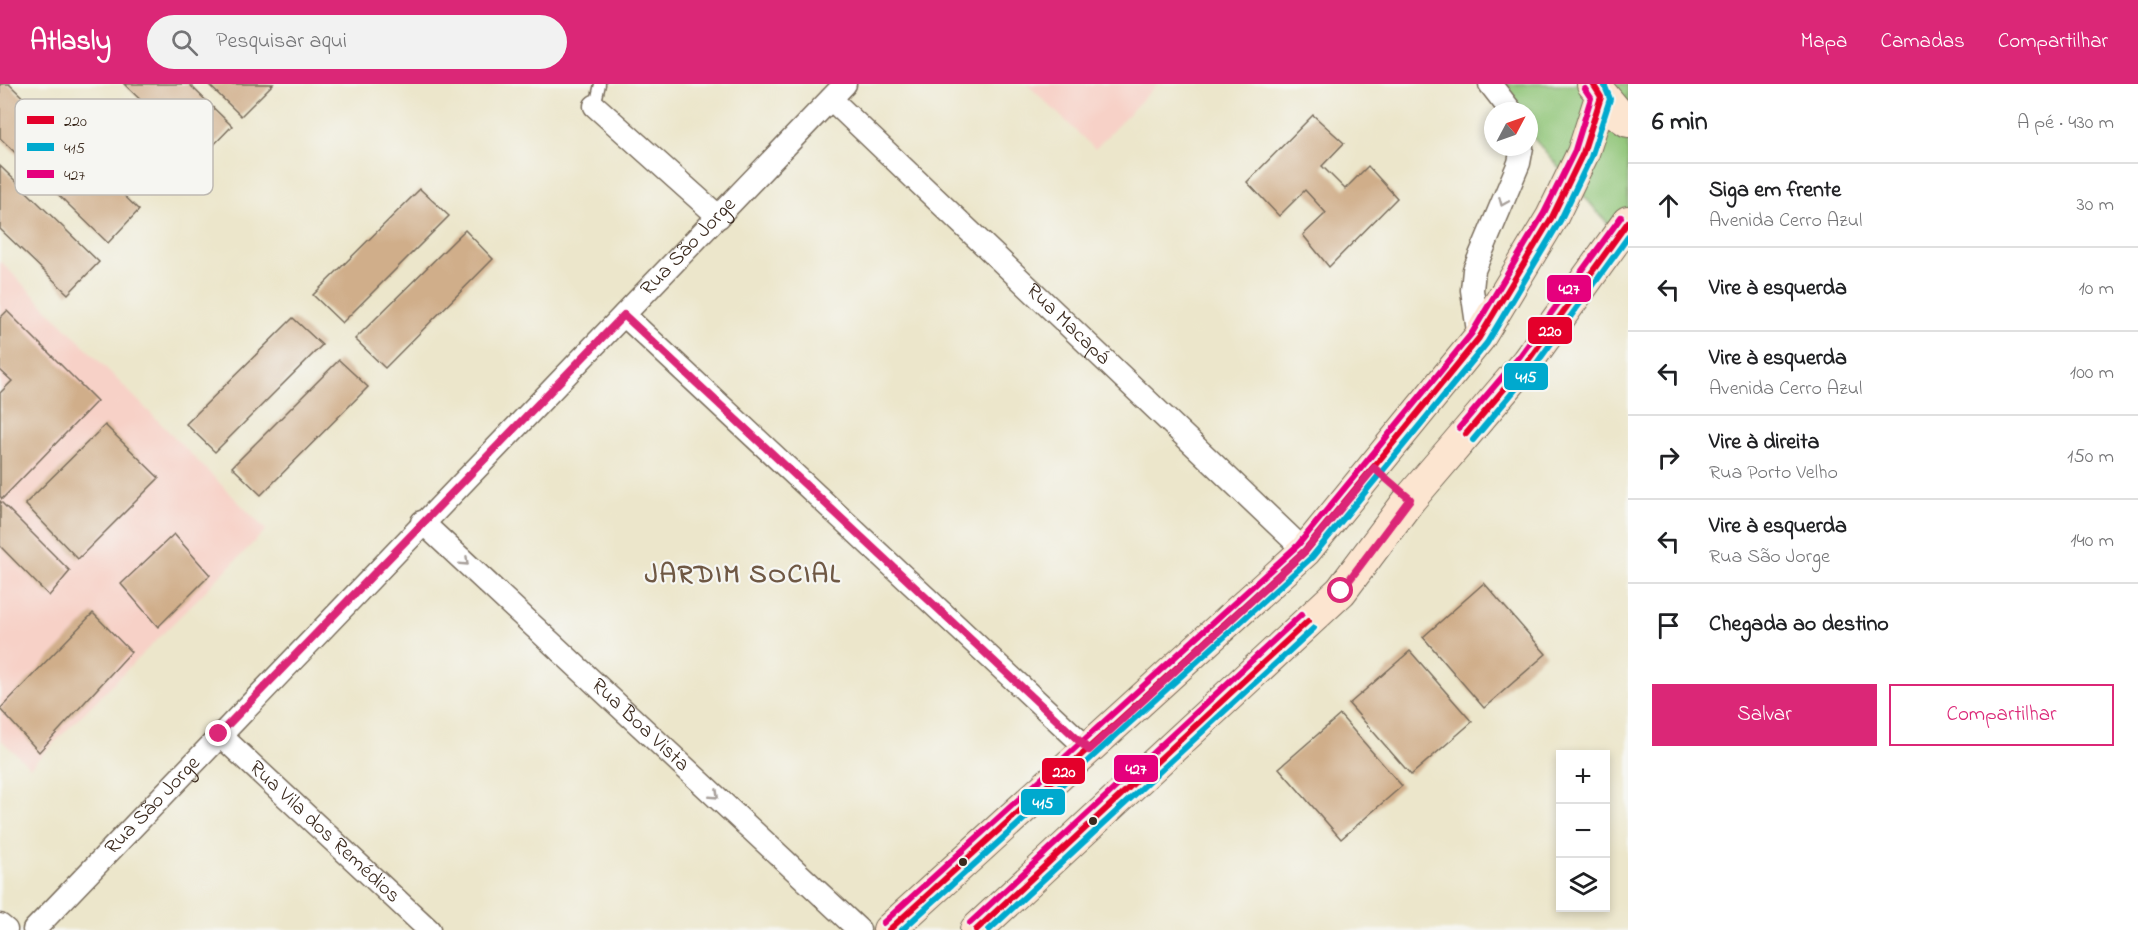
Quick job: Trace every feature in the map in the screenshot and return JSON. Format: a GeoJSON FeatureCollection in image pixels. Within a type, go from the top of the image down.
{"type":"FeatureCollection","features":[{"type":"Feature","properties":{"kind":"main road"},"geometry":{"type":"LineString","coordinates":[[1597,91],[1628,122]]}},
{"type":"Feature","properties":{"kind":"main road"},"geometry":{"type":"LineString","coordinates":[[889,930],[1305,551],[1479,338],[1552,217],[1583,153],[1597,91]]}},
{"type":"Feature","properties":{"kind":"main road"},"geometry":{"type":"LineString","coordinates":[[976,930],[1341,591],[1410,499],[1527,362],[1624,231]]}},
{"type":"Feature","properties":{"kind":"main road"},"geometry":{"type":"LineString","coordinates":[[1395,442],[1433,473]]}},
{"type":"Feature","properties":{"kind":"main road"},"geometry":{"type":"LineString","coordinates":[[1374,468],[1410,499]]}},
{"type":"Feature","properties":{"kind":"street"},"geometry":{"type":"LineString","coordinates":[[1490,84],[1504,102]]}},
{"type":"Feature","properties":{"kind":"street","name":"Rua São Jorge"},"geometry":{"type":"LineString","coordinates":[[34,930],[422,522],[838,92]]}},
{"type":"Feature","properties":{"kind":"street","name":"Rua Macapá"},"geometry":{"type":"LineString","coordinates":[[838,92],[1305,551]]}},
{"type":"Feature","properties":{"kind":"street"},"geometry":{"type":"LineString","coordinates":[[595,106],[719,217]]}},
{"type":"Feature","properties":{"kind":"street"},"geometry":{"type":"LineString","coordinates":[[1479,338],[1472,290],[1474,270],[1519,163],[1520,156]]}},
{"type":"Feature","properties":{"kind":"street"},"geometry":{"type":"LineString","coordinates":[[624,315],[1089,750]]}},
{"type":"Feature","properties":{"kind":"street","name":"Rua Boa Vista"},"geometry":{"type":"LineString","coordinates":[[422,522],[859,930]]}},
{"type":"Feature","properties":{"kind":"street","name":"Rua Vila dos Remédios"},"geometry":{"type":"LineString","coordinates":[[219,734],[429,930]]}},
{"type":"Feature","properties":{"kind":"street"},"geometry":{"type":"LineString","coordinates":[[0,925],[6,930]]}},
{"type":"Feature","properties":{"kind":"lane"},"geometry":{"type":"LineString","coordinates":[[595,106],[600,84]]}},
{"type":"Feature","properties":{"kind":"shaded area"},"geometry":{"type":"Polygon","coordinates":[[[1027,84],[1157,84],[1095,149],[1027,84]]]}},
{"type":"Feature","properties":{"kind":"shaded area"},"geometry":{"type":"Polygon","coordinates":[[[0,261],[266,530],[30,767],[0,739],[0,261]]]}},
{"type":"Feature","properties":{"kind":"green space"},"geometry":{"type":"Polygon","coordinates":[[[1490,84],[1628,84],[1628,237],[1617,234],[1538,143],[1538,102],[1504,102],[1490,84]]]}},
{"type":"Feature","properties":{"kind":"building"},"geometry":{"type":"Polygon","coordinates":[[[0,84],[9,84],[24,99],[15,99],[15,153],[0,138],[0,84]]]}},
{"type":"Feature","properties":{"kind":"building"},"geometry":{"type":"Polygon","coordinates":[[[124,84],[189,84],[204,99],[140,99],[124,84]]]}},
{"type":"Feature","properties":{"kind":"building"},"geometry":{"type":"Polygon","coordinates":[[[208,84],[273,84],[241,116],[208,84]]]}},
{"type":"Feature","properties":{"kind":"building"},"geometry":{"type":"Polygon","coordinates":[[[213,107],[232,126],[213,146],[213,107]]]}},
{"type":"Feature","properties":{"kind":"building"},"geometry":{"type":"Polygon","coordinates":[[[1313,115],[1344,143],[1322,166],[1345,189],[1368,166],[1397,198],[1329,267],[1303,235],[1326,213],[1305,190],[1279,216],[1247,182],[1313,115]]]}},
{"type":"Feature","properties":{"kind":"building"},"geometry":{"type":"Polygon","coordinates":[[[0,166],[15,181],[15,195],[30,195],[99,262],[68,294],[0,229],[0,166]]]}},
{"type":"Feature","properties":{"kind":"building"},"geometry":{"type":"Polygon","coordinates":[[[420,189],[449,216],[342,323],[313,295],[420,189]]]}},
{"type":"Feature","properties":{"kind":"building"},"geometry":{"type":"Polygon","coordinates":[[[59,195],[124,195],[139,210],[108,243],[59,195]]]}},
{"type":"Feature","properties":{"kind":"building"},"geometry":{"type":"Polygon","coordinates":[[[465,230],[493,259],[385,368],[355,339],[465,230]]]}},
{"type":"Feature","properties":{"kind":"building"},"geometry":{"type":"Polygon","coordinates":[[[7,311],[97,401],[2,499],[0,496],[0,393],[12,381],[0,370],[0,318],[7,311]]]}},
{"type":"Feature","properties":{"kind":"building"},"geometry":{"type":"Polygon","coordinates":[[[293,318],[322,345],[215,452],[186,424],[293,318]]]}},
{"type":"Feature","properties":{"kind":"building"},"geometry":{"type":"Polygon","coordinates":[[[339,360],[368,387],[261,495],[232,467],[339,360]]]}},
{"type":"Feature","properties":{"kind":"building"},"geometry":{"type":"Polygon","coordinates":[[[105,425],[159,478],[78,559],[25,504],[105,425]]]}},
{"type":"Feature","properties":{"kind":"building"},"geometry":{"type":"Polygon","coordinates":[[[0,501],[70,571],[49,596],[0,546],[0,501]]]}},
{"type":"Feature","properties":{"kind":"building"},"geometry":{"type":"Polygon","coordinates":[[[174,534],[210,575],[158,627],[121,584],[174,534]]]}},
{"type":"Feature","properties":{"kind":"building"},"geometry":{"type":"Polygon","coordinates":[[[1484,583],[1546,654],[1484,708],[1423,637],[1484,583]]]}},
{"type":"Feature","properties":{"kind":"building"},"geometry":{"type":"Polygon","coordinates":[[[93,613],[131,652],[39,752],[0,709],[93,613]]]}},
{"type":"Feature","properties":{"kind":"building"},"geometry":{"type":"Polygon","coordinates":[[[1410,651],[1472,722],[1411,775],[1349,704],[1410,651]]]}},
{"type":"Feature","properties":{"kind":"building"},"geometry":{"type":"Polygon","coordinates":[[[1340,715],[1402,786],[1341,839],[1279,768],[1340,715]]]}},
{"type":"Feature","properties":{"kind":"transit line","name":"220"},"geometry":{"type":"LineString","coordinates":[[889,930],[1305,551],[1479,338],[1552,217],[1583,153],[1601,97],[1593,84]]}},
{"type":"Feature","properties":{"kind":"transit line","name":"415"},"geometry":{"type":"LineString","coordinates":[[902,930],[1312,557],[1487,343],[1560,221],[1591,157],[1610,99],[1604,84]]}},
{"type":"Feature","properties":{"kind":"transit line","name":"427"},"geometry":{"type":"LineString","coordinates":[[883,923],[1298,545],[1472,333],[1544,213],[1575,150],[1591,98],[1585,89]]}},
{"type":"Feature","properties":{"kind":"transit line","name":"427"},"geometry":{"type":"LineString","coordinates":[[1459,428],[1520,356],[1621,217]]}},
{"type":"Feature","properties":{"kind":"transit line","name":"220"},"geometry":{"type":"LineString","coordinates":[[1466,434],[1527,362],[1628,222]]}},
{"type":"Feature","properties":{"kind":"transit line","name":"415"},"geometry":{"type":"LineString","coordinates":[[1473,440],[1534,367],[1628,237]]}},
{"type":"Feature","properties":{"kind":"transit line","name":"427"},"geometry":{"type":"LineString","coordinates":[[970,923],[1302,614]]}},
{"type":"Feature","properties":{"kind":"transit line","name":"220"},"geometry":{"type":"LineString","coordinates":[[976,930],[1308,621]]}},
{"type":"Feature","properties":{"kind":"transit line","name":"415"},"geometry":{"type":"LineString","coordinates":[[989,930],[1314,628]]}},
{"type":"Feature","properties":{"kind":"district","name":"JARDIM SOCIAL"},"geometry":{"type":"Point","coordinates":[743,575]}},
{"type":"Feature","properties":{"kind":"route"},"geometry":{"type":"LineString","coordinates":[[219,734],[624,315],[1089,750],[1305,551],[1374,468],[1410,499],[1341,591]]}}]}
